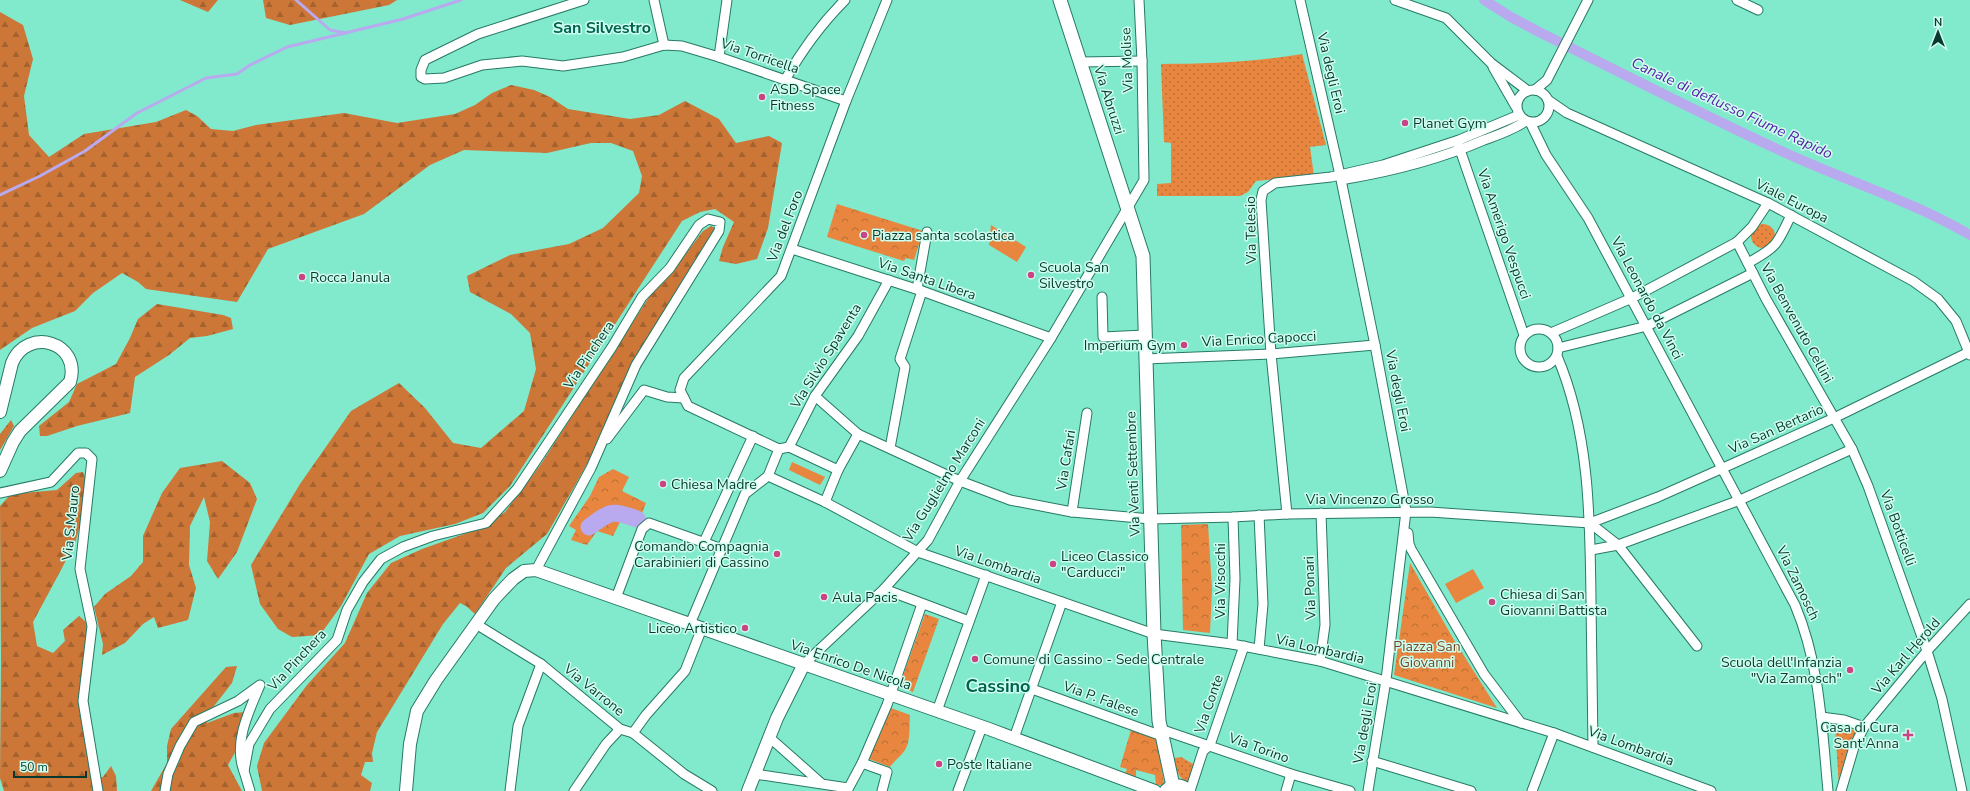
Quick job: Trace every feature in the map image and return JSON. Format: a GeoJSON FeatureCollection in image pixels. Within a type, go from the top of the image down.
{"type":"FeatureCollection","features":[{"type":"Feature","properties":{"kind":"main road","name":"Via Abruzzi"},"geometry":{"type":"LineString","coordinates":[[1060,0],[1127,210]]}},
{"type":"Feature","properties":{"kind":"main road","name":"Via Venti Settembre"},"geometry":{"type":"LineString","coordinates":[[1127,210],[1143,256],[1144,335],[1154,634],[1161,732],[1169,788]]}},
{"type":"Feature","properties":{"kind":"main road"},"geometry":{"type":"LineString","coordinates":[[1169,788],[1181,786],[1189,791]]}},
{"type":"Feature","properties":{"kind":"street","name":"Via Torricella"},"geometry":{"type":"LineString","coordinates":[[584,0],[478,34],[425,60],[421,70],[421,77],[425,79],[444,78],[482,65],[522,60],[564,66],[623,56],[664,45],[682,46],[720,56],[846,101]]}},
{"type":"Feature","properties":{"kind":"street"},"geometry":{"type":"LineString","coordinates":[[654,0],[664,45]]}},
{"type":"Feature","properties":{"kind":"street"},"geometry":{"type":"LineString","coordinates":[[720,56],[727,0]]}},
{"type":"Feature","properties":{"kind":"street"},"geometry":{"type":"LineString","coordinates":[[785,80],[802,51],[830,14],[845,0]]}},
{"type":"Feature","properties":{"kind":"street","name":"Via del Foro"},"geometry":{"type":"LineString","coordinates":[[684,398],[680,390],[684,378],[781,276],[846,101],[887,0]]}},
{"type":"Feature","properties":{"kind":"street","name":"Via Molise"},"geometry":{"type":"LineString","coordinates":[[1127,210],[1144,180],[1142,61],[1139,0]]}},
{"type":"Feature","properties":{"kind":"street","name":"Via degli Eroi"},"geometry":{"type":"LineString","coordinates":[[1300,0],[1340,178],[1375,345],[1406,511],[1386,680],[1368,791]]}},
{"type":"Feature","properties":{"kind":"street"},"geometry":{"type":"LineString","coordinates":[[1395,0],[1446,18],[1491,63],[1546,98]]}},
{"type":"Feature","properties":{"kind":"street"},"geometry":{"type":"LineString","coordinates":[[1541,145],[1540,127],[1546,115],[1547,80],[1588,0]]}},
{"type":"Feature","properties":{"kind":"street"},"geometry":{"type":"LineString","coordinates":[[1737,0],[1758,10]]}},
{"type":"Feature","properties":{"kind":"street"},"geometry":{"type":"LineString","coordinates":[[1080,62],[1142,61]]}},
{"type":"Feature","properties":{"kind":"street"},"geometry":{"type":"LineString","coordinates":[[1491,63],[1518,111],[1528,122],[1541,121],[1546,115]]}},
{"type":"Feature","properties":{"kind":"street"},"geometry":{"type":"LineString","coordinates":[[1518,111],[1520,97],[1547,80]]}},
{"type":"Feature","properties":{"kind":"street","name":"Viale Europa"},"geometry":{"type":"LineString","coordinates":[[1546,98],[1567,113],[1768,203],[1913,281],[1938,299],[1956,321],[1969,353]]}},
{"type":"Feature","properties":{"kind":"street","name":"Via Telesio"},"geometry":{"type":"LineString","coordinates":[[1340,178],[1457,141],[1507,121],[1518,111]]}},
{"type":"Feature","properties":{"kind":"street","name":"Viale Europa"},"geometry":{"type":"LineString","coordinates":[[1546,115],[1567,113]]}},
{"type":"Feature","properties":{"kind":"street","name":"Via Telesio"},"geometry":{"type":"LineString","coordinates":[[1287,514],[1271,354],[1261,200],[1263,191],[1275,183],[1386,173],[1460,150],[1528,122]]}},
{"type":"Feature","properties":{"kind":"street","name":"Via Leonardo da Vinci"},"geometry":{"type":"LineString","coordinates":[[1528,122],[1588,218],[1723,468]]}},
{"type":"Feature","properties":{"kind":"street","name":"Via Amerigo Vespucci"},"geometry":{"type":"LineString","coordinates":[[1457,141],[1524,335]]}},
{"type":"Feature","properties":{"kind":"street"},"geometry":{"type":"LineString","coordinates":[[1551,333],[1632,298],[1737,242],[1752,227],[1768,203]]}},
{"type":"Feature","properties":{"kind":"street","name":"Via Guglielmo Marconi"},"geometry":{"type":"LineString","coordinates":[[748,791],[777,718],[804,664],[884,589],[928,540],[960,481],[1051,338],[1127,210]]}},
{"type":"Feature","properties":{"kind":"street"},"geometry":{"type":"LineString","coordinates":[[1748,263],[1770,251],[1779,241],[1791,215]]}},
{"type":"Feature","properties":{"kind":"street","name":"Via Pinchera"},"geometry":{"type":"LineString","coordinates":[[250,791],[244,771],[249,744],[270,709],[337,640],[347,610],[360,587],[381,559],[403,547],[433,536],[486,524],[517,489],[612,347],[642,297],[670,268],[699,225],[708,219],[720,222],[720,231],[636,365],[591,468],[536,570]]}},
{"type":"Feature","properties":{"kind":"street"},"geometry":{"type":"LineString","coordinates":[[890,448],[905,367],[900,359],[919,290],[928,232]]}},
{"type":"Feature","properties":{"kind":"street","name":"Via Benvenuto Cellini"},"geometry":{"type":"LineString","coordinates":[[1737,242],[1834,418]]}},
{"type":"Feature","properties":{"kind":"street","name":"Via Santa Libera"},"geometry":{"type":"LineString","coordinates":[[792,249],[919,290],[1051,338]]}},
{"type":"Feature","properties":{"kind":"street"},"geometry":{"type":"LineString","coordinates":[[1593,747],[1591,550],[1588,484],[1583,455],[1565,376],[1558,352],[1555,337],[1551,333],[1540,328],[1528,332],[1524,335],[1521,341],[1520,352],[1526,363],[1531,366],[1543,367],[1548,365],[1558,352],[1647,326],[1753,273]]}},
{"type":"Feature","properties":{"kind":"street","name":"Via Silvio Spaventa"},"geometry":{"type":"LineString","coordinates":[[768,476],[815,396],[858,336],[889,280]]}},
{"type":"Feature","properties":{"kind":"street"},"geometry":{"type":"LineString","coordinates":[[1102,297],[1103,337],[1144,335]]}},
{"type":"Feature","properties":{"kind":"street"},"geometry":{"type":"LineString","coordinates":[[0,412],[12,362],[15,356],[23,348],[44,342],[53,343],[62,349],[71,365],[72,374],[70,382],[20,431],[13,442],[0,471]]}},
{"type":"Feature","properties":{"kind":"street","name":"Via Enrico Capocci"},"geometry":{"type":"LineString","coordinates":[[1145,359],[1271,354],[1375,345]]}},
{"type":"Feature","properties":{"kind":"street","name":"Via San Bertario"},"geometry":{"type":"LineString","coordinates":[[1590,523],[1658,497],[1723,468],[1834,418],[1969,353]]}},
{"type":"Feature","properties":{"kind":"street"},"geometry":{"type":"LineString","coordinates":[[600,448],[644,390],[667,397],[684,398],[688,406],[753,436],[838,470]]}},
{"type":"Feature","properties":{"kind":"street"},"geometry":{"type":"LineString","coordinates":[[815,396],[858,434],[960,481]]}},
{"type":"Feature","properties":{"kind":"street","name":"Via Cafari"},"geometry":{"type":"LineString","coordinates":[[1072,512],[1087,412]]}},
{"type":"Feature","properties":{"kind":"street","name":"Via Botticelli"},"geometry":{"type":"LineString","coordinates":[[1834,418],[1852,449],[1868,486],[1927,651],[1942,699],[1962,791]]}},
{"type":"Feature","properties":{"kind":"street"},"geometry":{"type":"LineString","coordinates":[[825,502],[838,470],[858,434]]}},
{"type":"Feature","properties":{"kind":"street"},"geometry":{"type":"LineString","coordinates":[[704,542],[753,436]]}},
{"type":"Feature","properties":{"kind":"street"},"geometry":{"type":"LineString","coordinates":[[1591,550],[1618,545],[1740,500],[1852,449]]}},
{"type":"Feature","properties":{"kind":"street","name":"Via S.Mauro"},"geometry":{"type":"LineString","coordinates":[[0,493],[51,482],[78,453],[86,453],[92,459],[80,569],[92,626],[83,701],[98,791]]}},
{"type":"Feature","properties":{"kind":"street","name":"Via Zamosch"},"geometry":{"type":"LineString","coordinates":[[1723,468],[1803,623],[1812,652],[1821,717],[1828,791]]}},
{"type":"Feature","properties":{"kind":"street"},"geometry":{"type":"LineString","coordinates":[[690,624],[745,494],[768,476]]}},
{"type":"Feature","properties":{"kind":"street","name":"Via Lombardia"},"geometry":{"type":"LineString","coordinates":[[768,476],[825,502],[918,552],[1154,634],[1232,644],[1320,661],[1386,680],[1554,733],[1708,791]]}},
{"type":"Feature","properties":{"kind":"street","name":"Via Vincenzo Grosso"},"geometry":{"type":"LineString","coordinates":[[960,481],[1010,500],[1072,512],[1151,519],[1406,511],[1590,523]]}},
{"type":"Feature","properties":{"kind":"street"},"geometry":{"type":"LineString","coordinates":[[1406,511],[1408,544],[1484,674],[1521,723]]}},
{"type":"Feature","properties":{"kind":"street","name":"Via Ponari"},"geometry":{"type":"LineString","coordinates":[[1320,661],[1325,624],[1321,513]]}},
{"type":"Feature","properties":{"kind":"street"},"geometry":{"type":"LineString","coordinates":[[1259,516],[1263,604],[1259,649]]}},
{"type":"Feature","properties":{"kind":"street","name":"Via Visocchi"},"geometry":{"type":"LineString","coordinates":[[1232,644],[1235,578],[1233,517]]}},
{"type":"Feature","properties":{"kind":"street"},"geometry":{"type":"LineString","coordinates":[[1590,523],[1618,545],[1697,646]]}},
{"type":"Feature","properties":{"kind":"street"},"geometry":{"type":"LineString","coordinates":[[616,598],[642,529],[649,524],[722,549]]}},
{"type":"Feature","properties":{"kind":"street"},"geometry":{"type":"LineString","coordinates":[[1402,551],[1408,544]]}},
{"type":"Feature","properties":{"kind":"street"},"geometry":{"type":"LineString","coordinates":[[406,791],[410,744],[417,711],[436,680],[494,599],[513,579],[524,571],[536,570]]}},
{"type":"Feature","properties":{"kind":"street","name":"Via Enrico De Nicola"},"geometry":{"type":"LineString","coordinates":[[536,570],[1014,738],[1155,791]]}},
{"type":"Feature","properties":{"kind":"street"},"geometry":{"type":"LineString","coordinates":[[937,711],[986,576]]}},
{"type":"Feature","properties":{"kind":"street"},"geometry":{"type":"LineString","coordinates":[[884,589],[969,621]]}},
{"type":"Feature","properties":{"kind":"street"},"geometry":{"type":"LineString","coordinates":[[1014,738],[1062,602]]}},
{"type":"Feature","properties":{"kind":"street"},"geometry":{"type":"LineString","coordinates":[[754,774],[821,783],[847,790],[862,763],[890,695],[922,604]]}},
{"type":"Feature","properties":{"kind":"street","name":"Via Karl Herold"},"geometry":{"type":"LineString","coordinates":[[1841,791],[1854,747],[1864,727],[1927,651],[1970,604]]}},
{"type":"Feature","properties":{"kind":"street","name":"Via Varrone"},"geometry":{"type":"LineString","coordinates":[[476,624],[541,664],[620,729],[633,733],[684,774],[712,791]]}},
{"type":"Feature","properties":{"kind":"street"},"geometry":{"type":"LineString","coordinates":[[633,733],[646,715],[685,671],[702,628]]}},
{"type":"Feature","properties":{"kind":"street","name":"Via Conte"},"geometry":{"type":"LineString","coordinates":[[1189,791],[1203,751],[1210,745],[1244,646]]}},
{"type":"Feature","properties":{"kind":"street"},"geometry":{"type":"LineString","coordinates":[[510,791],[518,726],[541,664]]}},
{"type":"Feature","properties":{"kind":"street"},"geometry":{"type":"LineString","coordinates":[[165,791],[168,774],[180,746],[194,722],[238,701],[260,685],[245,719],[239,760],[244,771]]}},
{"type":"Feature","properties":{"kind":"street","name":"Via P. Falese"},"geometry":{"type":"LineString","coordinates":[[1032,688],[1161,732]]}},
{"type":"Feature","properties":{"kind":"street"},"geometry":{"type":"LineString","coordinates":[[1821,717],[1844,720],[1864,727]]}},
{"type":"Feature","properties":{"kind":"street"},"geometry":{"type":"LineString","coordinates":[[958,791],[982,727]]}},
{"type":"Feature","properties":{"kind":"street"},"geometry":{"type":"LineString","coordinates":[[574,791],[606,744],[620,729]]}},
{"type":"Feature","properties":{"kind":"street","name":"Via Torino"},"geometry":{"type":"LineString","coordinates":[[1161,732],[1210,745],[1291,774],[1350,791]]}},
{"type":"Feature","properties":{"kind":"street"},"geometry":{"type":"LineString","coordinates":[[1532,791],[1554,733]]}},
{"type":"Feature","properties":{"kind":"street"},"geometry":{"type":"LineString","coordinates":[[769,737],[821,783]]}},
{"type":"Feature","properties":{"kind":"street"},"geometry":{"type":"LineString","coordinates":[[1372,761],[1471,791]]}},
{"type":"Feature","properties":{"kind":"street"},"geometry":{"type":"LineString","coordinates":[[862,763],[887,772],[882,791]]}},
{"type":"Feature","properties":{"kind":"street"},"geometry":{"type":"LineString","coordinates":[[1286,791],[1291,774]]}},
{"type":"Feature","properties":{"kind":"green space"},"geometry":{"type":"Polygon","coordinates":[[[180,0],[218,0],[208,12],[180,0]]]}},
{"type":"Feature","properties":{"kind":"green space"},"geometry":{"type":"Polygon","coordinates":[[[263,0],[397,0],[389,5],[290,25],[266,18],[263,0]]]}},
{"type":"Feature","properties":{"kind":"green space"},"geometry":{"type":"Polygon","coordinates":[[[0,12],[23,25],[33,59],[24,96],[29,135],[49,157],[84,134],[156,122],[186,110],[197,116],[211,129],[233,131],[256,125],[344,113],[397,123],[455,114],[475,105],[492,93],[511,85],[534,90],[550,97],[568,109],[630,119],[659,115],[685,101],[719,119],[736,143],[769,136],[782,143],[768,228],[757,259],[736,264],[719,261],[723,247],[734,222],[715,209],[700,212],[682,221],[510,486],[483,513],[455,524],[400,536],[369,554],[341,606],[320,635],[292,637],[278,629],[260,604],[251,565],[300,484],[351,411],[399,383],[425,408],[453,443],[481,448],[524,411],[536,369],[530,333],[511,314],[470,292],[467,276],[510,255],[569,244],[603,228],[639,193],[642,176],[633,151],[611,143],[591,143],[547,153],[464,150],[430,165],[364,214],[268,249],[237,302],[146,289],[138,282],[122,273],[93,293],[75,311],[32,328],[0,350],[0,12]]]}},
{"type":"Feature","properties":{"kind":"green space"},"geometry":{"type":"Polygon","coordinates":[[[1302,54],[1326,145],[1310,147],[1314,176],[1256,181],[1248,192],[1240,196],[1157,196],[1157,184],[1171,183],[1171,143],[1164,142],[1161,64],[1232,62],[1302,54]]]}},
{"type":"Feature","properties":{"kind":"green space"},"geometry":{"type":"Polygon","coordinates":[[[837,204],[923,231],[914,260],[906,258],[904,261],[827,237],[837,204]]]}},
{"type":"Feature","properties":{"kind":"green space"},"geometry":{"type":"Polygon","coordinates":[[[1763,224],[1772,227],[1775,236],[1772,245],[1763,248],[1754,245],[1751,236],[1754,227],[1763,224]]]}},
{"type":"Feature","properties":{"kind":"green space"},"geometry":{"type":"Polygon","coordinates":[[[991,225],[1026,247],[1017,262],[989,245],[991,225]]]}},
{"type":"Feature","properties":{"kind":"green space"},"geometry":{"type":"Polygon","coordinates":[[[711,226],[715,228],[710,240],[628,372],[590,459],[547,534],[506,568],[475,614],[460,603],[443,624],[377,732],[372,753],[373,762],[365,762],[361,775],[372,783],[370,791],[262,791],[257,766],[264,743],[307,685],[345,643],[367,593],[391,563],[422,549],[481,528],[505,512],[541,464],[653,291],[665,281],[703,231],[711,226]]]}},
{"type":"Feature","properties":{"kind":"green space"},"geometry":{"type":"Polygon","coordinates":[[[157,304],[223,315],[231,318],[233,329],[207,336],[190,338],[169,355],[135,377],[130,413],[77,426],[47,436],[40,436],[39,426],[69,402],[77,384],[116,364],[138,319],[157,304]]]}},
{"type":"Feature","properties":{"kind":"green space"},"geometry":{"type":"Polygon","coordinates":[[[11,420],[14,426],[0,450],[0,434],[11,420]]]}},
{"type":"Feature","properties":{"kind":"green space"},"geometry":{"type":"Polygon","coordinates":[[[222,461],[250,483],[257,499],[237,552],[218,579],[207,561],[210,522],[204,497],[190,526],[189,565],[196,588],[188,620],[158,628],[154,617],[143,624],[125,643],[102,655],[103,644],[94,607],[105,594],[131,576],[143,562],[143,536],[162,493],[180,468],[222,461]]]}},
{"type":"Feature","properties":{"kind":"green space"},"geometry":{"type":"Polygon","coordinates":[[[792,462],[825,477],[820,485],[789,470],[792,462]]]}},
{"type":"Feature","properties":{"kind":"green space"},"geometry":{"type":"Polygon","coordinates":[[[613,469],[629,477],[622,491],[646,503],[637,526],[621,520],[613,536],[597,531],[587,545],[571,540],[576,530],[569,526],[590,496],[599,477],[613,469]]]}},
{"type":"Feature","properties":{"kind":"green space"},"geometry":{"type":"Polygon","coordinates":[[[83,472],[88,485],[84,510],[76,540],[33,622],[37,646],[53,653],[65,641],[63,630],[79,616],[86,622],[90,647],[88,714],[94,762],[101,777],[103,777],[111,766],[116,776],[117,791],[4,791],[0,778],[0,506],[11,494],[57,490],[76,473],[83,472]]]}},
{"type":"Feature","properties":{"kind":"green space"},"geometry":{"type":"Polygon","coordinates":[[[1208,524],[1212,589],[1210,633],[1183,630],[1181,525],[1208,524]]]}},
{"type":"Feature","properties":{"kind":"green space","name":"Piazza San Giovanni"},"geometry":{"type":"Polygon","coordinates":[[[1410,563],[1454,640],[1497,708],[1394,675],[1410,563]]]}},
{"type":"Feature","properties":{"kind":"green space"},"geometry":{"type":"Polygon","coordinates":[[[1473,569],[1484,588],[1456,603],[1445,584],[1473,569]]]}},
{"type":"Feature","properties":{"kind":"green space"},"geometry":{"type":"Polygon","coordinates":[[[925,614],[939,619],[913,692],[899,687],[925,614]]]}},
{"type":"Feature","properties":{"kind":"green space"},"geometry":{"type":"Polygon","coordinates":[[[237,666],[232,683],[207,715],[207,723],[234,713],[246,712],[243,738],[228,765],[242,791],[151,791],[167,763],[167,746],[171,729],[226,667],[237,666]]]}},
{"type":"Feature","properties":{"kind":"green space"},"geometry":{"type":"Polygon","coordinates":[[[891,708],[910,715],[909,738],[907,746],[904,752],[890,767],[869,759],[891,708]]]}},
{"type":"Feature","properties":{"kind":"green space"},"geometry":{"type":"Polygon","coordinates":[[[1835,726],[1845,728],[1845,731],[1847,728],[1857,731],[1839,787],[1835,726]]]}},
{"type":"Feature","properties":{"kind":"green space"},"geometry":{"type":"Polygon","coordinates":[[[1131,730],[1157,738],[1164,783],[1162,785],[1156,785],[1155,775],[1136,770],[1136,780],[1124,776],[1127,769],[1120,767],[1131,730]]]}},
{"type":"Feature","properties":{"kind":"green space"},"geometry":{"type":"Polygon","coordinates":[[[1181,757],[1195,765],[1189,783],[1182,779],[1177,770],[1174,758],[1181,757]]]}},
{"type":"Feature","properties":{"kind":"waterway"},"geometry":{"type":"LineString","coordinates":[[296,0],[330,30],[346,33]]}},
{"type":"Feature","properties":{"kind":"waterway"},"geometry":{"type":"LineString","coordinates":[[0,195],[40,176],[85,151],[137,113],[206,78],[237,74],[250,65],[287,47],[403,19],[461,0]]}},
{"type":"Feature","properties":{"kind":"waterway","name":"Canale di deflusso Fiume Rapido"},"geometry":{"type":"LineString","coordinates":[[1484,0],[1539,32],[1725,125],[1811,164],[1926,212],[1970,235]]}},
{"type":"Feature","properties":{"kind":"waterway"},"geometry":{"type":"LineString","coordinates":[[589,527],[607,515],[616,513],[637,519]]}},
{"type":"Feature","properties":{"kind":"place","name":"ASD Space Fitness"},"geometry":{"type":"Point","coordinates":[762,97]}},
{"type":"Feature","properties":{"kind":"place","name":"Planet Gym"},"geometry":{"type":"Point","coordinates":[1405,123]}},
{"type":"Feature","properties":{"kind":"place","name":"Piazza santa scolastica"},"geometry":{"type":"Point","coordinates":[864,235]}},
{"type":"Feature","properties":{"kind":"place","name":"Scuola San Silvestro"},"geometry":{"type":"Point","coordinates":[1031,275]}},
{"type":"Feature","properties":{"kind":"place","name":"Rocca Janula"},"geometry":{"type":"Point","coordinates":[302,277]}},
{"type":"Feature","properties":{"kind":"place","name":"Imperium Gym"},"geometry":{"type":"Point","coordinates":[1184,345]}},
{"type":"Feature","properties":{"kind":"place","name":"Chiesa Madre"},"geometry":{"type":"Point","coordinates":[663,484]}},
{"type":"Feature","properties":{"kind":"place","name":"Comando Compagnia Carabinieri di Cassino"},"geometry":{"type":"Point","coordinates":[777,554]}},
{"type":"Feature","properties":{"kind":"place","name":"Liceo Classico \"Carducci\""},"geometry":{"type":"Point","coordinates":[1053,564]}},
{"type":"Feature","properties":{"kind":"place","name":"Aula Pacis"},"geometry":{"type":"Point","coordinates":[824,597]}},
{"type":"Feature","properties":{"kind":"place","name":"Chiesa di San Giovanni Battista"},"geometry":{"type":"Point","coordinates":[1492,602]}},
{"type":"Feature","properties":{"kind":"place","name":"Liceo Artistico"},"geometry":{"type":"Point","coordinates":[745,628]}},
{"type":"Feature","properties":{"kind":"place","name":"Comune di Cassino - Sede Centrale"},"geometry":{"type":"Point","coordinates":[975,659]}},
{"type":"Feature","properties":{"kind":"place","name":"Scuola dell'Infanzia \"Via Zamosch\""},"geometry":{"type":"Point","coordinates":[1850,670]}},
{"type":"Feature","properties":{"kind":"place","name":"Casa di Cura Sant'Anna"},"geometry":{"type":"Point","coordinates":[1908,735]}},
{"type":"Feature","properties":{"kind":"place","name":"Poste Italiane"},"geometry":{"type":"Point","coordinates":[939,764]}},
{"type":"Feature","properties":{"kind":"district","name":"San Silvestro"},"geometry":{"type":"Point","coordinates":[602,28]}},
{"type":"Feature","properties":{"kind":"district","name":"Cassino"},"geometry":{"type":"Point","coordinates":[998,686]}}]}
